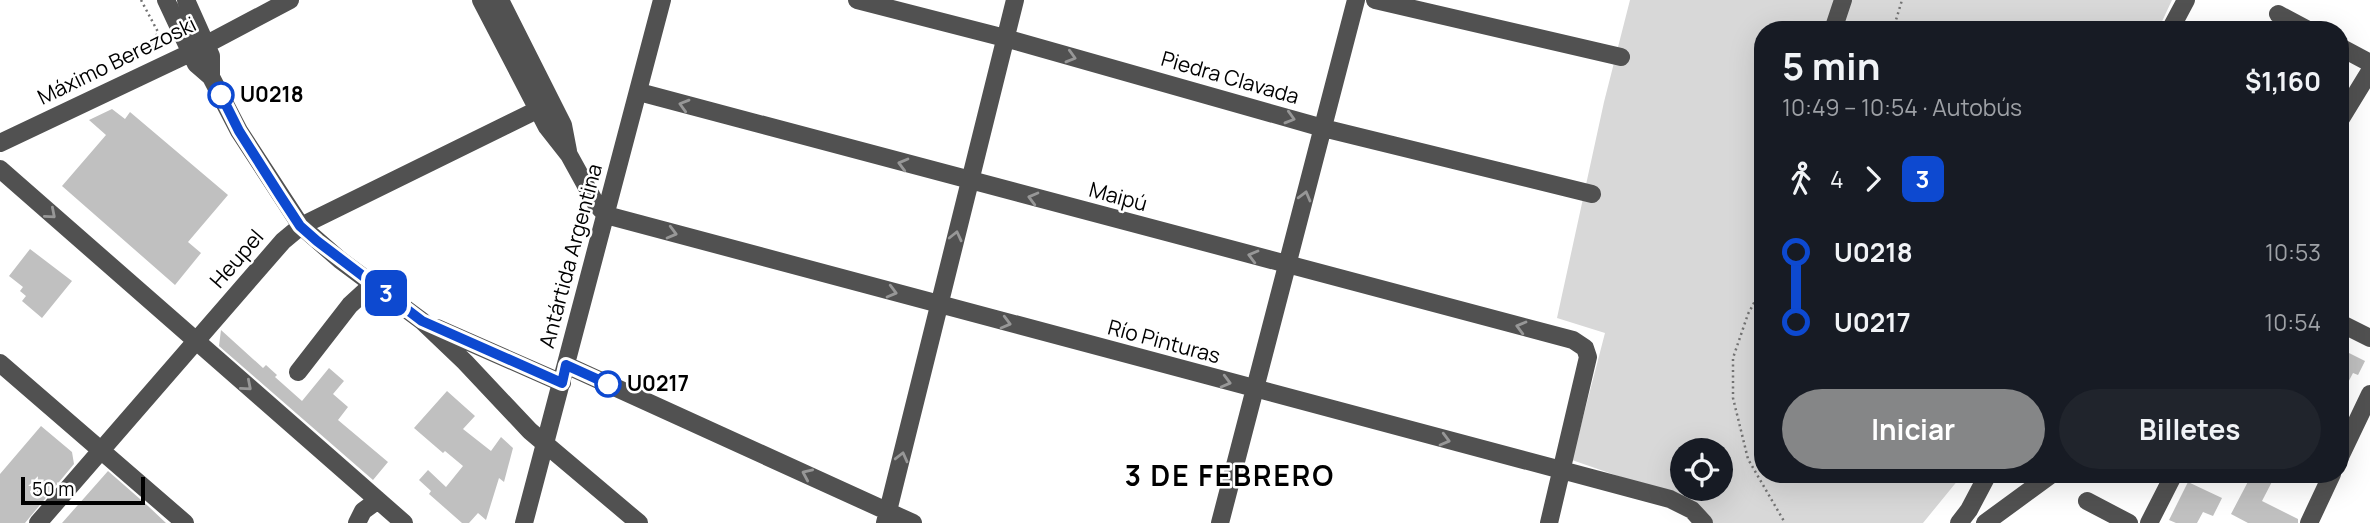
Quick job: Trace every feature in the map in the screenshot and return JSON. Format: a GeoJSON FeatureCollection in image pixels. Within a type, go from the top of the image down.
{"type":"FeatureCollection","features":[{"type":"Feature","properties":{"kind":"street"},"geometry":{"type":"LineString","coordinates":[[166,0],[196,64],[211,77],[239,131],[300,226],[340,260],[422,321],[546,445],[639,523]]}},
{"type":"Feature","properties":{"kind":"street"},"geometry":{"type":"LineString","coordinates":[[186,0],[207,43],[211,56],[211,77]]}},
{"type":"Feature","properties":{"kind":"street","name":"Máximo Berezoski"},"geometry":{"type":"LineString","coordinates":[[0,143],[190,53],[290,0]]}},
{"type":"Feature","properties":{"kind":"street"},"geometry":{"type":"LineString","coordinates":[[481,0],[537,110],[569,155],[596,204],[607,215]]}},
{"type":"Feature","properties":{"kind":"street"},"geometry":{"type":"LineString","coordinates":[[500,0],[563,125],[569,155]]}},
{"type":"Feature","properties":{"kind":"street","name":"Antártida Argentina"},"geometry":{"type":"LineString","coordinates":[[524,523],[662,0]]}},
{"type":"Feature","properties":{"kind":"street","name":"Piedra Clavada"},"geometry":{"type":"LineString","coordinates":[[857,0],[1005,38],[1323,128],[1592,194]]}},
{"type":"Feature","properties":{"kind":"street"},"geometry":{"type":"LineString","coordinates":[[887,517],[1015,0]]}},
{"type":"Feature","properties":{"kind":"street"},"geometry":{"type":"LineString","coordinates":[[1220,523],[1356,0]]}},
{"type":"Feature","properties":{"kind":"street"},"geometry":{"type":"LineString","coordinates":[[1375,0],[1621,57]]}},
{"type":"Feature","properties":{"kind":"street"},"geometry":{"type":"LineString","coordinates":[[1836,21],[1843,0]]}},
{"type":"Feature","properties":{"kind":"street"},"geometry":{"type":"LineString","coordinates":[[2175,21],[2186,0]]}},
{"type":"Feature","properties":{"kind":"street"},"geometry":{"type":"LineString","coordinates":[[2278,14],[2291,21]]}},
{"type":"Feature","properties":{"kind":"street"},"geometry":{"type":"LineString","coordinates":[[2349,52],[2370,63]]}},
{"type":"Feature","properties":{"kind":"street"},"geometry":{"type":"LineString","coordinates":[[2349,105],[2370,71]]}},
{"type":"Feature","properties":{"kind":"street","name":"Maipú"},"geometry":{"type":"LineString","coordinates":[[639,92],[1573,341],[1585,348],[1588,357],[1562,471]]}},
{"type":"Feature","properties":{"kind":"street","name":"Heupel"},"geometry":{"type":"LineString","coordinates":[[38,523],[283,241],[300,226],[537,110]]}},
{"type":"Feature","properties":{"kind":"street"},"geometry":{"type":"LineString","coordinates":[[0,169],[404,523]]}},
{"type":"Feature","properties":{"kind":"street","name":"Río Pinturas"},"geometry":{"type":"LineString","coordinates":[[607,215],[1670,499],[1692,510],[1704,523]]}},
{"type":"Feature","properties":{"kind":"street"},"geometry":{"type":"LineString","coordinates":[[299,372],[350,305],[374,283]]}},
{"type":"Feature","properties":{"kind":"street"},"geometry":{"type":"LineString","coordinates":[[422,321],[564,374],[887,517],[913,523]]}},
{"type":"Feature","properties":{"kind":"street"},"geometry":{"type":"LineString","coordinates":[[2349,328],[2370,338]]}},
{"type":"Feature","properties":{"kind":"street"},"geometry":{"type":"LineString","coordinates":[[0,363],[186,523]]}},
{"type":"Feature","properties":{"kind":"street"},"geometry":{"type":"LineString","coordinates":[[2349,438],[2370,394]]}},
{"type":"Feature","properties":{"kind":"street"},"geometry":{"type":"LineString","coordinates":[[1549,523],[1562,471]]}},
{"type":"Feature","properties":{"kind":"street"},"geometry":{"type":"LineString","coordinates":[[1959,523],[1983,483]]}},
{"type":"Feature","properties":{"kind":"street"},"geometry":{"type":"LineString","coordinates":[[1985,523],[2040,483]]}},
{"type":"Feature","properties":{"kind":"street"},"geometry":{"type":"LineString","coordinates":[[2149,523],[2169,483]]}},
{"type":"Feature","properties":{"kind":"street"},"geometry":{"type":"LineString","coordinates":[[2309,523],[2328,483]]}},
{"type":"Feature","properties":{"kind":"street"},"geometry":{"type":"LineString","coordinates":[[357,523],[363,511],[378,500]]}},
{"type":"Feature","properties":{"kind":"street"},"geometry":{"type":"LineString","coordinates":[[2087,501],[2129,523]]}},
{"type":"Feature","properties":{"kind":"path"},"geometry":{"type":"LineString","coordinates":[[141,0],[158,32],[150,53]]}},
{"type":"Feature","properties":{"kind":"path"},"geometry":{"type":"LineString","coordinates":[[1895,21],[1902,0]]}},
{"type":"Feature","properties":{"kind":"path"},"geometry":{"type":"LineString","coordinates":[[1754,303],[1734,358],[1733,398],[1748,459],[1754,469]]}},
{"type":"Feature","properties":{"kind":"path"},"geometry":{"type":"LineString","coordinates":[[1762,483],[1785,523]]}},
{"type":"Feature","properties":{"kind":"shaded area"},"geometry":{"type":"Polygon","coordinates":[[[1630,0],[2172,0],[2162,21],[1754,21],[1754,483],[1956,483],[1923,523],[1712,523],[1686,501],[1733,501],[1733,438],[1670,438],[1670,494],[1572,460],[1605,333],[1557,318],[1604,102],[1630,0]]]}},
{"type":"Feature","properties":{"kind":"building"},"geometry":{"type":"Polygon","coordinates":[[[112,109],[125,119],[130,112],[228,195],[188,242],[201,253],[175,285],[62,186],[106,135],[89,120],[112,109]]]}},
{"type":"Feature","properties":{"kind":"building"},"geometry":{"type":"Polygon","coordinates":[[[30,249],[72,281],[42,318],[22,301],[26,296],[20,291],[23,287],[9,276],[30,249]]]}},
{"type":"Feature","properties":{"kind":"building"},"geometry":{"type":"Polygon","coordinates":[[[221,330],[263,368],[266,365],[277,375],[275,377],[302,401],[329,368],[344,381],[333,394],[348,407],[338,420],[388,462],[373,480],[219,346],[221,330]]]}},
{"type":"Feature","properties":{"kind":"building"},"geometry":{"type":"Polygon","coordinates":[[[2349,353],[2365,361],[2358,375],[2353,373],[2349,381],[2349,353]]]}},
{"type":"Feature","properties":{"kind":"building"},"geometry":{"type":"Polygon","coordinates":[[[447,391],[475,416],[463,429],[491,451],[501,437],[513,448],[504,482],[499,478],[486,520],[478,513],[469,523],[462,523],[429,494],[431,491],[419,480],[428,470],[446,487],[463,466],[414,428],[447,391]]]}},
{"type":"Feature","properties":{"kind":"building"},"geometry":{"type":"Polygon","coordinates":[[[41,426],[72,452],[74,464],[25,523],[0,523],[0,474],[41,426]]]}},
{"type":"Feature","properties":{"kind":"building"},"geometry":{"type":"Polygon","coordinates":[[[108,471],[148,506],[166,523],[62,523],[108,471]]]}},
{"type":"Feature","properties":{"kind":"building"},"geometry":{"type":"Polygon","coordinates":[[[2188,483],[2222,498],[2213,516],[2203,512],[2197,523],[2176,523],[2169,520],[2188,483]]]}},
{"type":"Feature","properties":{"kind":"building"},"geometry":{"type":"Polygon","coordinates":[[[2247,483],[2271,483],[2262,501],[2298,519],[2298,523],[2248,523],[2231,514],[2247,483]]]}},
{"type":"Feature","properties":{"kind":"bus line","name":"3"},"geometry":{"type":"LineString","coordinates":[[221,95],[239,131],[300,226],[340,260],[422,321],[478,348],[562,383],[566,365],[608,384]]}},
{"type":"Feature","properties":{"kind":"place","name":"U0218"},"geometry":{"type":"Point","coordinates":[221,95]}},
{"type":"Feature","properties":{"kind":"place","name":"U0217"},"geometry":{"type":"Point","coordinates":[608,384]}},
{"type":"Feature","properties":{"kind":"district","name":"3 DE FEBRERO"},"geometry":{"type":"Point","coordinates":[1230,476]}}]}
